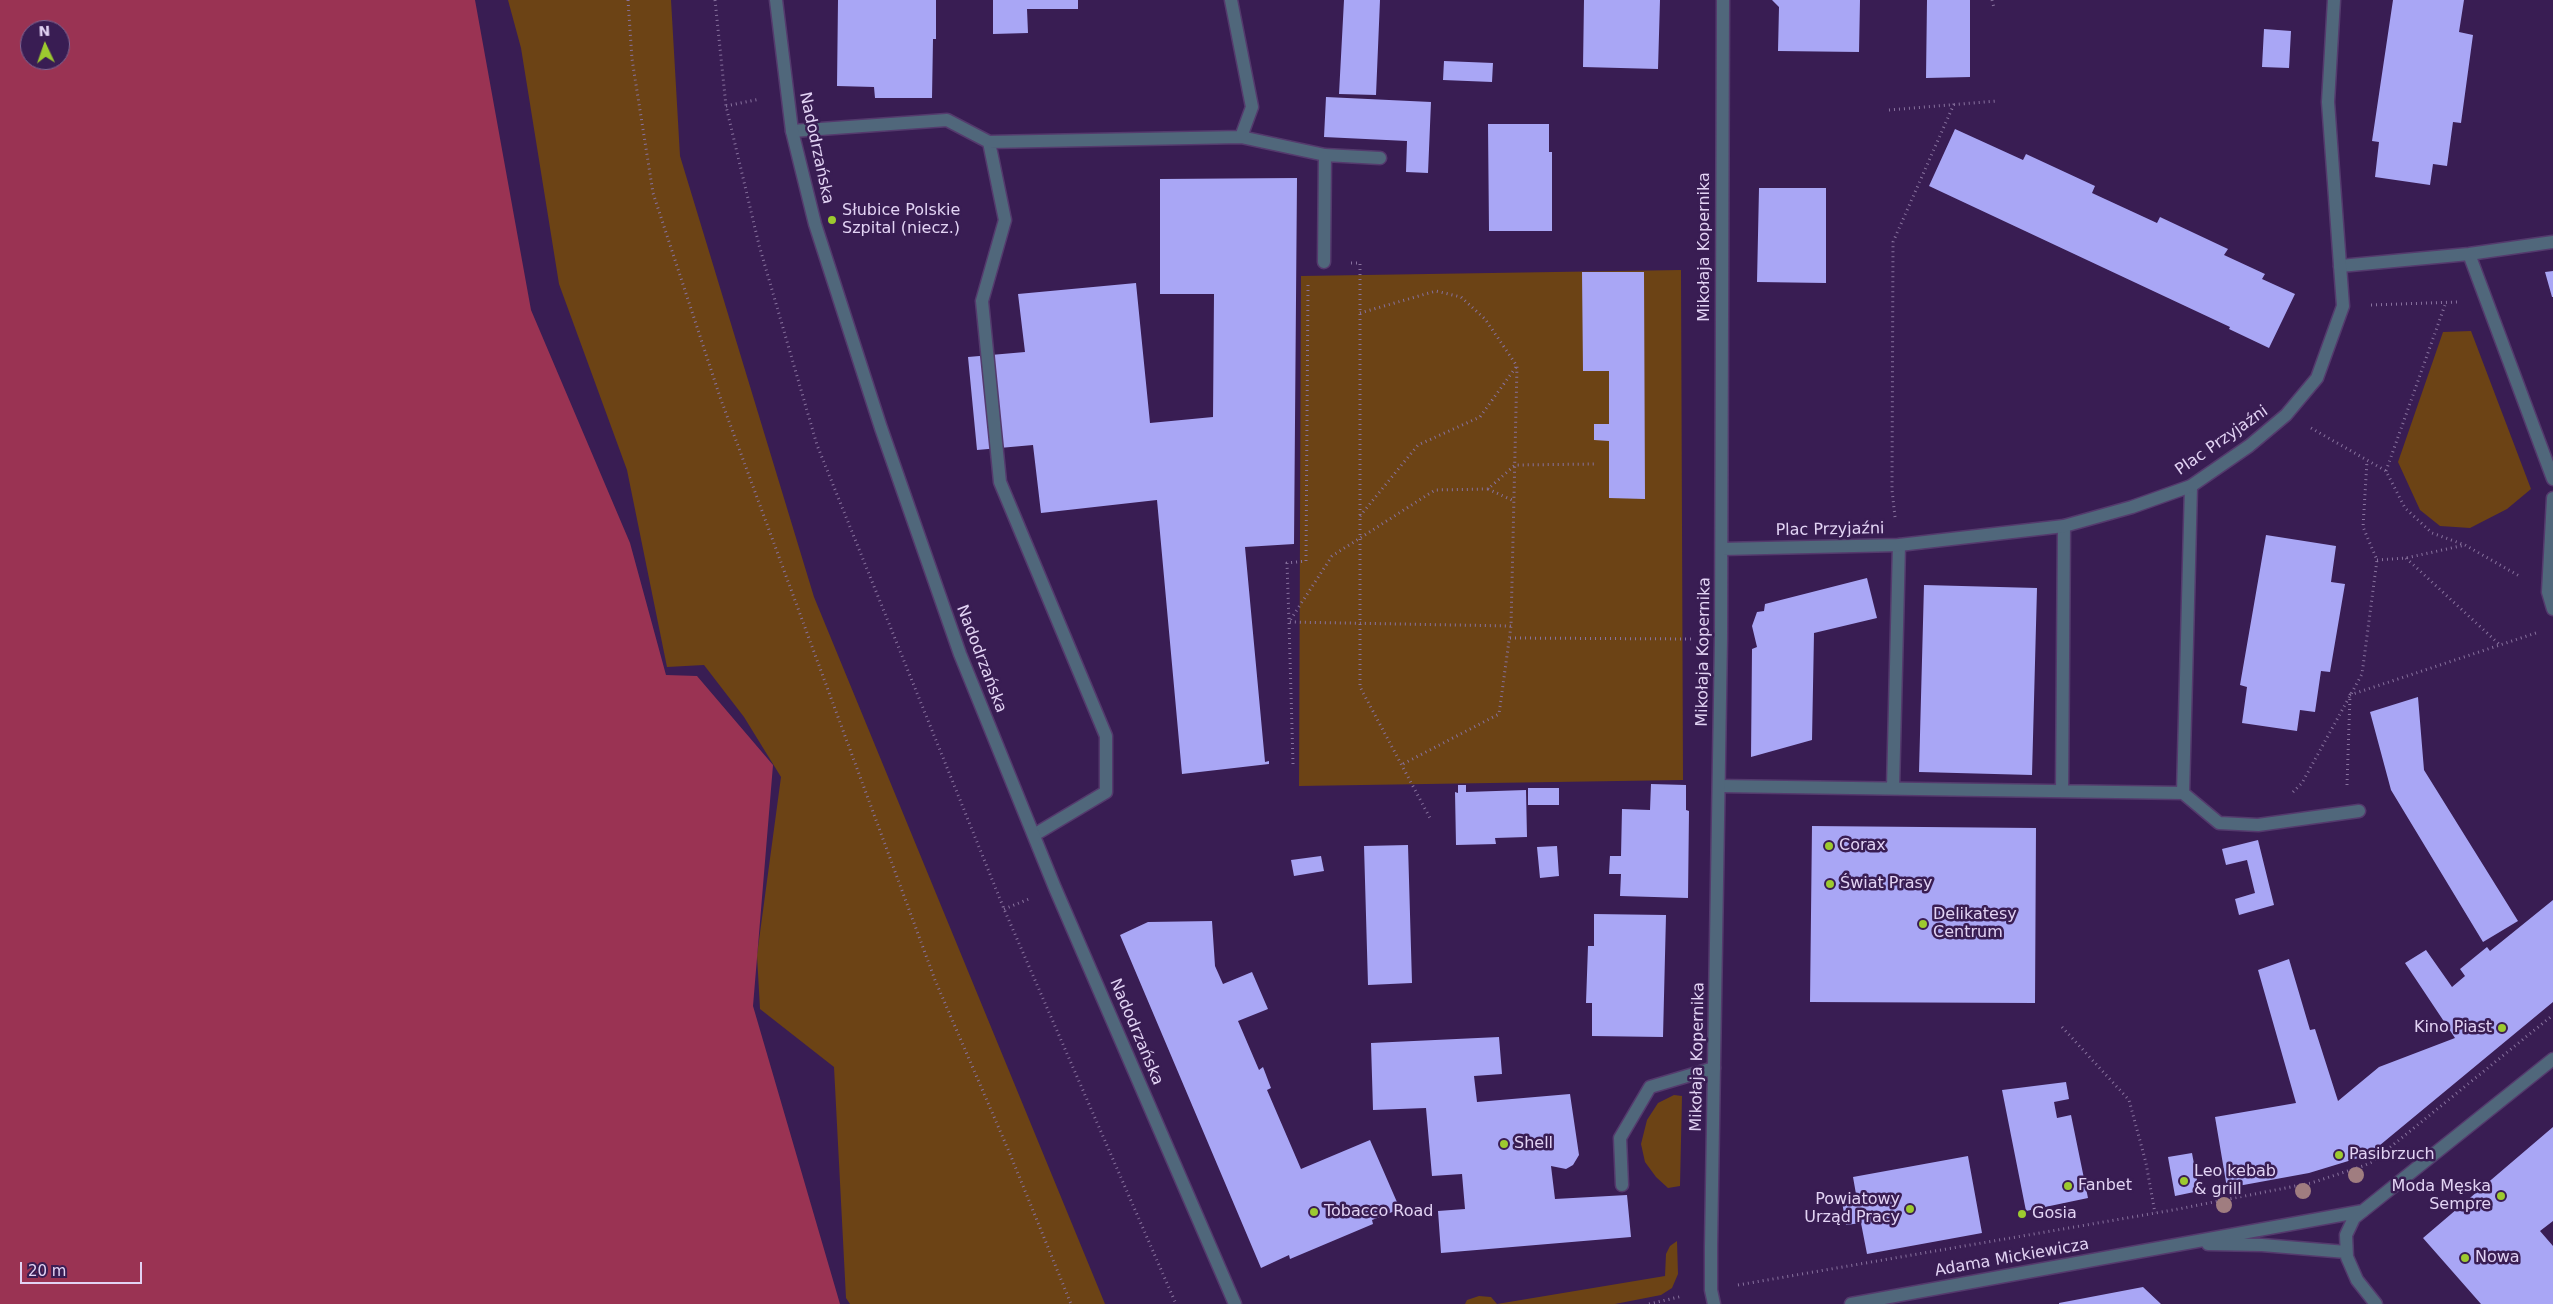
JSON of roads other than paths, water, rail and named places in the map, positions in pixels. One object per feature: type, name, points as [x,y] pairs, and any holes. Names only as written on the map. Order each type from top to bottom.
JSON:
[{"type":"street","name":"Nadodrzańska","points":[[776,0],[792,131],[815,224],[881,428],[960,654],[1034,835],[1235,1304]]},
{"type":"street","points":[[1231,0],[1252,107],[1241,137]]},
{"type":"street","name":"Mikołaja Kopernika","points":[[1714,1304],[1711,1290],[1722,549],[1723,0]]},
{"type":"street","name":"Plac Przyjaźni","points":[[1722,549],[1899,545],[2064,526],[2132,507],[2191,486],[2248,446],[2286,415],[2317,378],[2342,306],[2328,102],[2334,0]]},
{"type":"street","points":[[792,131],[947,120],[989,142],[1241,137],[1325,155],[1380,158]]},
{"type":"street","points":[[989,142],[1005,220],[982,301],[1000,482],[1106,736],[1106,792],[1034,835]]},
{"type":"street","points":[[1324,262],[1325,155]]},
{"type":"street","points":[[2340,266],[2469,254],[2553,242]]},
{"type":"street","points":[[2469,254],[2553,479]]},
{"type":"street","points":[[2183,793],[2191,486]]},
{"type":"street","points":[[2553,498],[2548,592],[2553,609]]},
{"type":"street","points":[[2062,791],[2064,526]]},
{"type":"street","points":[[1893,788],[1899,545]]},
{"type":"street","points":[[1719,786],[2183,793],[2219,822],[2258,825],[2359,811]]},
{"type":"street","points":[[2375,1304],[2357,1280],[2346,1252],[2346,1234],[2354,1218],[2553,1058]]},
{"type":"street","points":[[1622,1185],[1620,1138],[1650,1086],[1714,1068]]},
{"type":"street","name":"Adama Mickiewicza","points":[[1851,1304],[2363,1210]]},
{"type":"street","name":"Adama Mickiewicza","points":[[2178,1244],[2262,1245],[2346,1252]]},
{"type":"place","name":"Słubice Polskie Szpital (niecz.)","points":[[832,220]]},
{"type":"place","name":"Corax","points":[[1829,846]]},
{"type":"place","name":"Świat Prasy","points":[[1830,884]]},
{"type":"place","name":"Delikatesy Centrum","points":[[1923,924]]},
{"type":"place","name":"Kino Piast","points":[[2502,1028]]},
{"type":"place","name":"Shell","points":[[1504,1144]]},
{"type":"place","name":"Pasibrzuch","points":[[2339,1155]]},
{"type":"place","name":"Leo kebab & grill","points":[[2184,1181]]},
{"type":"place","name":"Fanbet","points":[[2068,1186]]},
{"type":"place","name":"Moda Męska Sempre","points":[[2501,1196]]},
{"type":"place","name":"Powiatowy Urząd Pracy","points":[[1910,1209]]},
{"type":"place","name":"Tobacco Road","points":[[1314,1212]]},
{"type":"place","name":"Gosia","points":[[2022,1214]]},
{"type":"place","name":"Nowa","points":[[2465,1258]]}]
